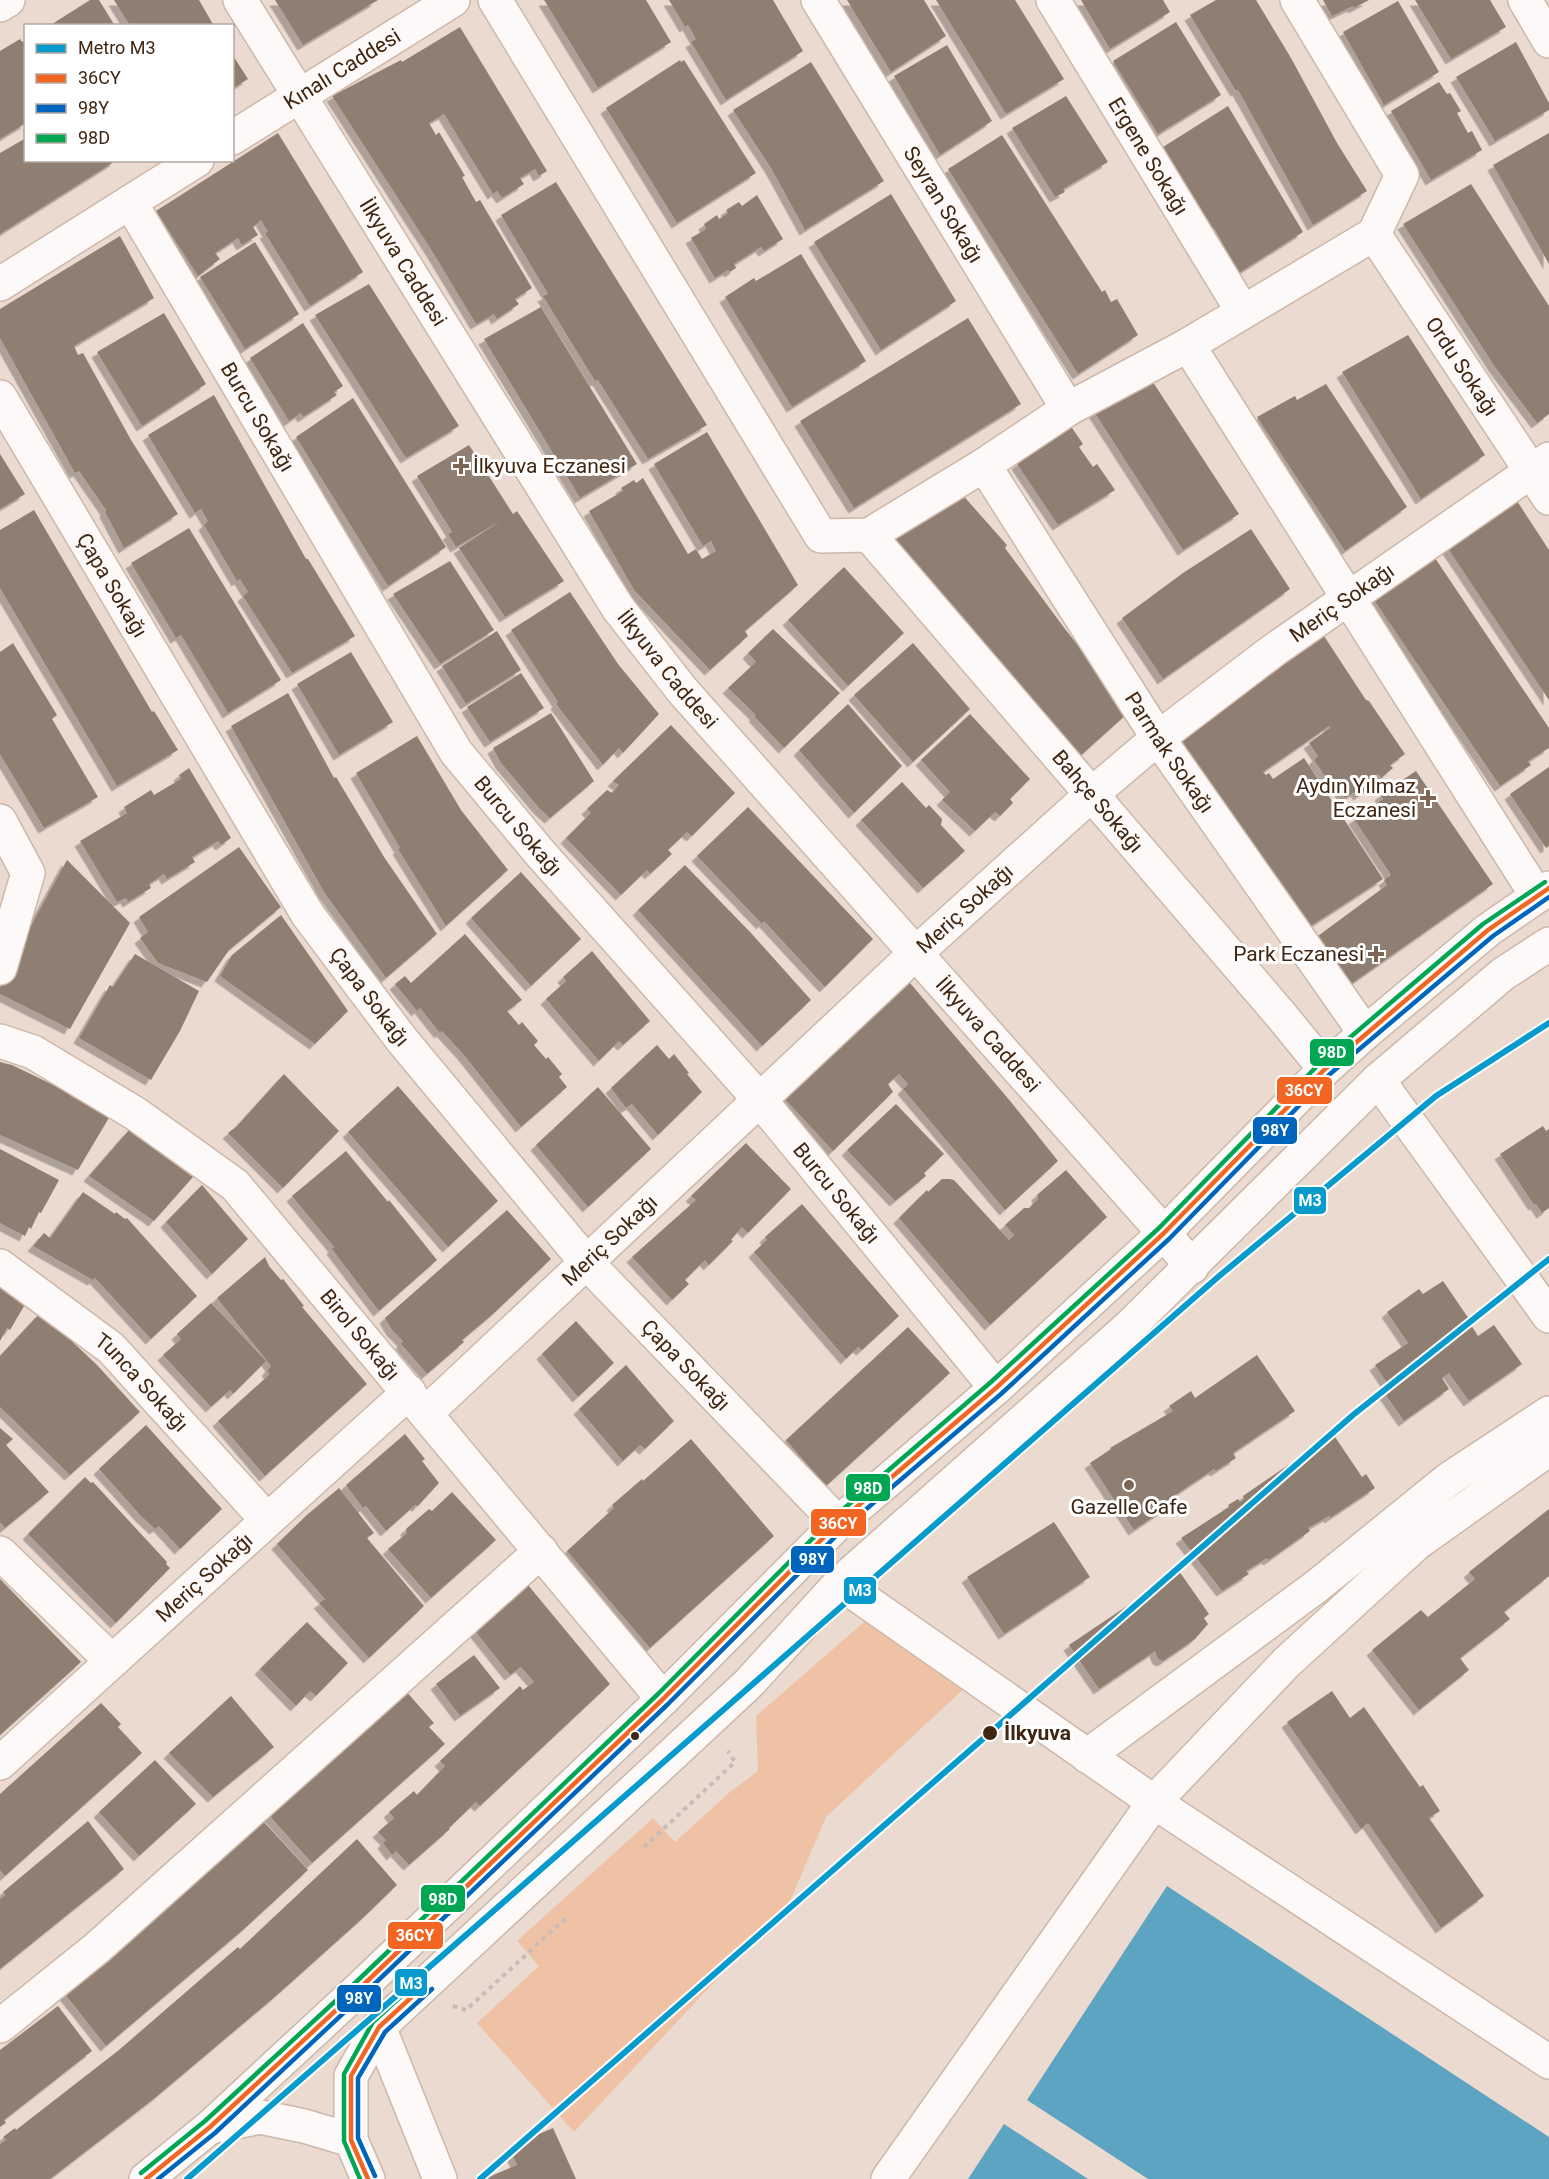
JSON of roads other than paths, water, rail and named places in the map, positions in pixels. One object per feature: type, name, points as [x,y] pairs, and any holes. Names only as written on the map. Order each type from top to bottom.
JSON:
[{"type":"street","points":[[0,5],[8,0]]},
{"type":"street","name":"İlkyuva Caddesi","points":[[240,0],[618,608],[682,690],[1192,1267]]},
{"type":"street","name":"Kınalı Caddesi","points":[[234,137],[453,0]]},
{"type":"street","points":[[495,0],[821,536],[869,535],[984,465],[1068,409],[1188,345],[1374,234],[1402,175],[1298,0]]},
{"type":"street","name":"Seyran Sokağı","points":[[818,0],[1068,409]]},
{"type":"street","name":"Ergene Sokağı","points":[[1053,0],[1243,312]]},
{"type":"street","points":[[1525,0],[1549,41]]},
{"type":"street","points":[[0,284],[194,162]]},
{"type":"street","name":"Burcu Sokağı","points":[[130,202],[456,752],[540,853],[760,1100],[996,1388]]},
{"type":"street","name":"Ordu Sokağı","points":[[1374,234],[1540,465],[1549,498]]},
{"type":"street","points":[[147,2179],[210,2127],[351,1996],[663,1699],[838,1523],[996,1388],[1164,1233],[1325,1069],[1488,930],[1543,892],[1349,599],[1188,345]]},
{"type":"street","name":"Çapa Sokağı","points":[[0,397],[308,915],[402,1041],[587,1263],[838,1523]]},
{"type":"street","name":"Parmak Sokağı","points":[[984,465],[1158,738],[1365,1033]]},
{"type":"street","name":"Meriç Sokağı","points":[[0,1763],[267,1520],[417,1402],[587,1263],[916,953],[1092,794],[1158,738],[1275,650],[1540,465]]},
{"type":"street","name":"Bahçe Sokağı","points":[[869,535],[1325,1069]]},
{"type":"street","points":[[0,821],[14,867],[0,968]]},
{"type":"street","points":[[368,2179],[351,2140],[351,2076],[380,2026],[748,1684],[840,1583],[1130,1326],[1378,1080],[1503,974],[1549,944]]},
{"type":"street","name":"Birol Sokağı","points":[[0,1041],[33,1052],[136,1114],[235,1185],[663,1699]]},
{"type":"street","points":[[1378,1080],[1549,1316]]},
{"type":"street","name":"Tunca Sokağı","points":[[0,1266],[111,1348],[267,1520]]},
{"type":"street","points":[[1087,1756],[1317,1586],[1449,1479],[1549,1413]]},
{"type":"street","points":[[888,2179],[1154,1802],[1287,1662],[1417,1543],[1549,1449]]},
{"type":"street","points":[[0,2026],[97,1948],[541,1551]]},
{"type":"street","points":[[0,1553],[112,1661]]},
{"type":"street","points":[[840,1583],[1154,1802],[1549,2062]]},
{"type":"street","points":[[380,2026],[440,2179]]},
{"type":"street","points":[[210,2127],[260,2117],[304,2126],[351,2140]]},
{"type":"water","points":[[1167,1886],[1549,2137],[1549,2179],[1148,2179],[1027,2100]]},
{"type":"water","points":[[1004,2124],[1088,2179],[968,2179]]},
{"type":"metro line","name":"M3","points":[[187,2179],[1218,1277],[1436,1096],[1549,1023]]},
{"type":"metro line","name":"M3","points":[[480,2179],[1353,1415],[1549,1259]]},
{"type":"place","name":"İlkyuva Eczanesi","points":[[461,466]]},
{"type":"place","name":"Aydın Yılmaz Eczanesi","points":[[1428,798]]},
{"type":"place","name":"Park Eczanesi","points":[[1376,954]]},
{"type":"place","name":"Gazelle Cafe","points":[[1129,1485]]},
{"type":"place","name":"İlkyuva","points":[[990,1733]]}]
